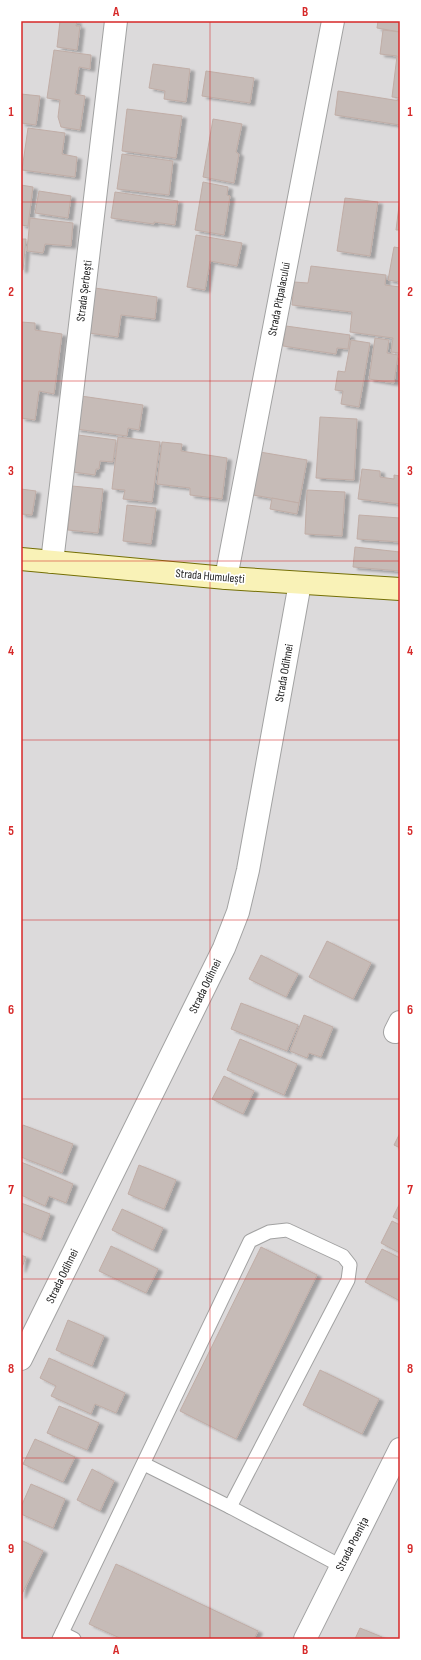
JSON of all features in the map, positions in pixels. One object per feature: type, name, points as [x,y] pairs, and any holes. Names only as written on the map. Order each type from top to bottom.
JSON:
[{"type":"street","name":"Strada Șerbești","points":[[52,562],[116,21]]},
{"type":"street","name":"Strada Pitpalacului","points":[[226,578],[333,21]]},
{"type":"street","name":"Strada Humulești","points":[[21,559],[226,578],[400,589]]},
{"type":"street","name":"Strada Odihnei","points":[[21,1358],[224,948],[238,912],[250,863],[300,583]]},
{"type":"street","name":"Strada Poenița","points":[[305,1639],[400,1449]]},
{"type":"lane","points":[[74,1639],[61,1636],[250,1241],[268,1232],[287,1230],[343,1256],[350,1265],[348,1280],[230,1507]]},
{"type":"lane","points":[[144,1464],[230,1507],[341,1566]]},
{"type":"shaded area","points":[[21,21],[400,21],[400,1639],[21,1639]]},
{"type":"building","points":[[60,21],[77,21],[76,26],[80,26],[77,50],[57,47]]},
{"type":"building","points":[[378,21],[400,21],[400,32],[377,28]]},
{"type":"building","points":[[383,30],[400,32],[400,98],[392,97],[397,56],[380,54]]},
{"type":"building","points":[[54,50],[91,55],[90,69],[79,67],[75,94],[85,96],[80,130],[61,127],[58,117],[60,100],[47,98]]},
{"type":"building","points":[[153,64],[190,69],[186,102],[164,99],[165,91],[149,88]]},
{"type":"building","points":[[206,71],[254,78],[250,103],[202,96]]},
{"type":"building","points":[[338,91],[400,101],[400,125],[335,115]]},
{"type":"building","points":[[21,94],[40,96],[36,125],[21,123]]},
{"type":"building","points":[[127,109],[182,116],[176,158],[122,151]]},
{"type":"building","points":[[213,119],[242,124],[236,152],[239,154],[234,183],[203,177]]},
{"type":"building","points":[[28,128],[65,133],[62,154],[77,157],[75,177],[22,170]]},
{"type":"building","points":[[122,154],[173,161],[169,195],[117,189]]},
{"type":"building","points":[[203,182],[228,187],[227,195],[230,196],[224,235],[195,230]]},
{"type":"building","points":[[21,185],[33,187],[28,226],[21,225]]},
{"type":"building","points":[[39,191],[71,196],[68,218],[35,213]]},
{"type":"building","points":[[115,192],[178,201],[175,225],[154,222],[154,224],[111,218]]},
{"type":"building","points":[[345,198],[378,202],[370,256],[337,251]]},
{"type":"building","points":[[400,198],[400,230],[396,230]]},
{"type":"building","points":[[30,218],[73,223],[71,246],[45,244],[43,253],[27,251]]},
{"type":"building","points":[[196,235],[242,243],[237,266],[210,261],[205,290],[187,287]]},
{"type":"building","points":[[21,239],[26,239],[23,270],[21,270]]},
{"type":"building","points":[[394,247],[400,248],[400,282],[388,280]]},
{"type":"building","points":[[311,266],[386,275],[385,285],[400,287],[400,353],[391,352],[393,338],[350,332],[352,312],[292,305],[294,282],[308,283]]},
{"type":"building","points":[[95,288],[157,297],[155,319],[121,315],[118,337],[89,333]]},
{"type":"building","points":[[21,322],[35,323],[35,330],[62,334],[54,394],[39,391],[35,420],[21,418]]},
{"type":"building","points":[[286,326],[350,335],[348,349],[337,348],[336,354],[283,346]]},
{"type":"building","points":[[375,338],[389,340],[387,353],[398,355],[394,383],[369,379]]},
{"type":"building","points":[[351,340],[370,343],[359,407],[341,404],[343,391],[335,390],[338,371],[345,372]]},
{"type":"building","points":[[81,396],[143,405],[139,430],[128,428],[127,436],[76,429]]},
{"type":"building","points":[[320,417],[357,419],[354,480],[316,478]]},
{"type":"building","points":[[78,435],[116,440],[113,462],[100,461],[99,469],[96,469],[95,475],[73,472]]},
{"type":"building","points":[[118,437],[160,442],[152,502],[123,499],[125,490],[112,489]]},
{"type":"building","points":[[162,442],[182,444],[181,451],[227,458],[222,499],[190,495],[190,488],[157,484]]},
{"type":"building","points":[[260,452],[307,460],[299,503],[253,495]]},
{"type":"building","points":[[362,469],[380,471],[380,477],[394,479],[394,475],[400,476],[400,504],[358,499]]},
{"type":"building","points":[[72,486],[103,489],[98,533],[68,530]]},
{"type":"building","points":[[21,489],[36,491],[32,515],[21,514]]},
{"type":"building","points":[[307,490],[345,492],[342,536],[305,534]]},
{"type":"building","points":[[272,498],[299,503],[297,514],[270,509]]},
{"type":"building","points":[[127,505],[156,508],[151,544],[123,541]]},
{"type":"building","points":[[359,515],[400,518],[400,542],[357,539]]},
{"type":"building","points":[[355,547],[400,552],[400,571],[353,567]]},
{"type":"building","points":[[327,941],[371,963],[353,999],[309,977]]},
{"type":"building","points":[[261,955],[298,974],[286,997],[249,979]]},
{"type":"building","points":[[241,1003],[298,1025],[287,1051],[231,1029]]},
{"type":"building","points":[[304,1015],[333,1027],[321,1057],[309,1053],[307,1058],[290,1051]]},
{"type":"building","points":[[240,1039],[297,1064],[284,1095],[227,1070]]},
{"type":"building","points":[[224,1076],[254,1091],[243,1114],[212,1099]]},
{"type":"building","points":[[23,1125],[73,1144],[62,1173],[21,1157],[21,1130]]},
{"type":"building","points":[[400,1133],[400,1148],[394,1145]]},
{"type":"building","points":[[21,1162],[73,1184],[66,1203],[49,1196],[45,1206],[21,1195]]},
{"type":"building","points":[[139,1165],[176,1180],[164,1209],[128,1194]]},
{"type":"building","points":[[21,1203],[50,1214],[41,1239],[21,1231]]},
{"type":"building","points":[[400,1203],[400,1220],[393,1217]]},
{"type":"building","points":[[122,1209],[163,1228],[153,1250],[112,1230]]},
{"type":"building","points":[[392,1221],[400,1225],[400,1253],[381,1243]]},
{"type":"building","points":[[111,1246],[158,1269],[146,1293],[99,1271]]},
{"type":"building","points":[[261,1247],[317,1275],[236,1439],[180,1411]]},
{"type":"building","points":[[382,1249],[400,1258],[400,1301],[365,1282]]},
{"type":"building","points":[[21,1255],[26,1257],[21,1270]]},
{"type":"building","points":[[68,1320],[104,1336],[92,1366],[56,1350]]},
{"type":"building","points":[[49,1358],[125,1393],[116,1413],[95,1404],[91,1414],[51,1396],[56,1386],[40,1378]]},
{"type":"building","points":[[320,1370],[379,1399],[362,1434],[303,1405]]},
{"type":"building","points":[[59,1406],[99,1423],[87,1450],[47,1433]]},
{"type":"building","points":[[35,1439],[75,1457],[63,1482],[23,1464]]},
{"type":"building","points":[[92,1469],[114,1481],[100,1511],[77,1500]]},
{"type":"building","points":[[31,1484],[65,1499],[53,1528],[21,1514],[21,1507]]},
{"type":"building","points":[[21,1540],[43,1551],[21,1596]]},
{"type":"building","points":[[116,1564],[258,1631],[254,1639],[122,1639],[89,1624]]},
{"type":"building","points":[[360,1628],[382,1637],[381,1639],[355,1639]]}]
